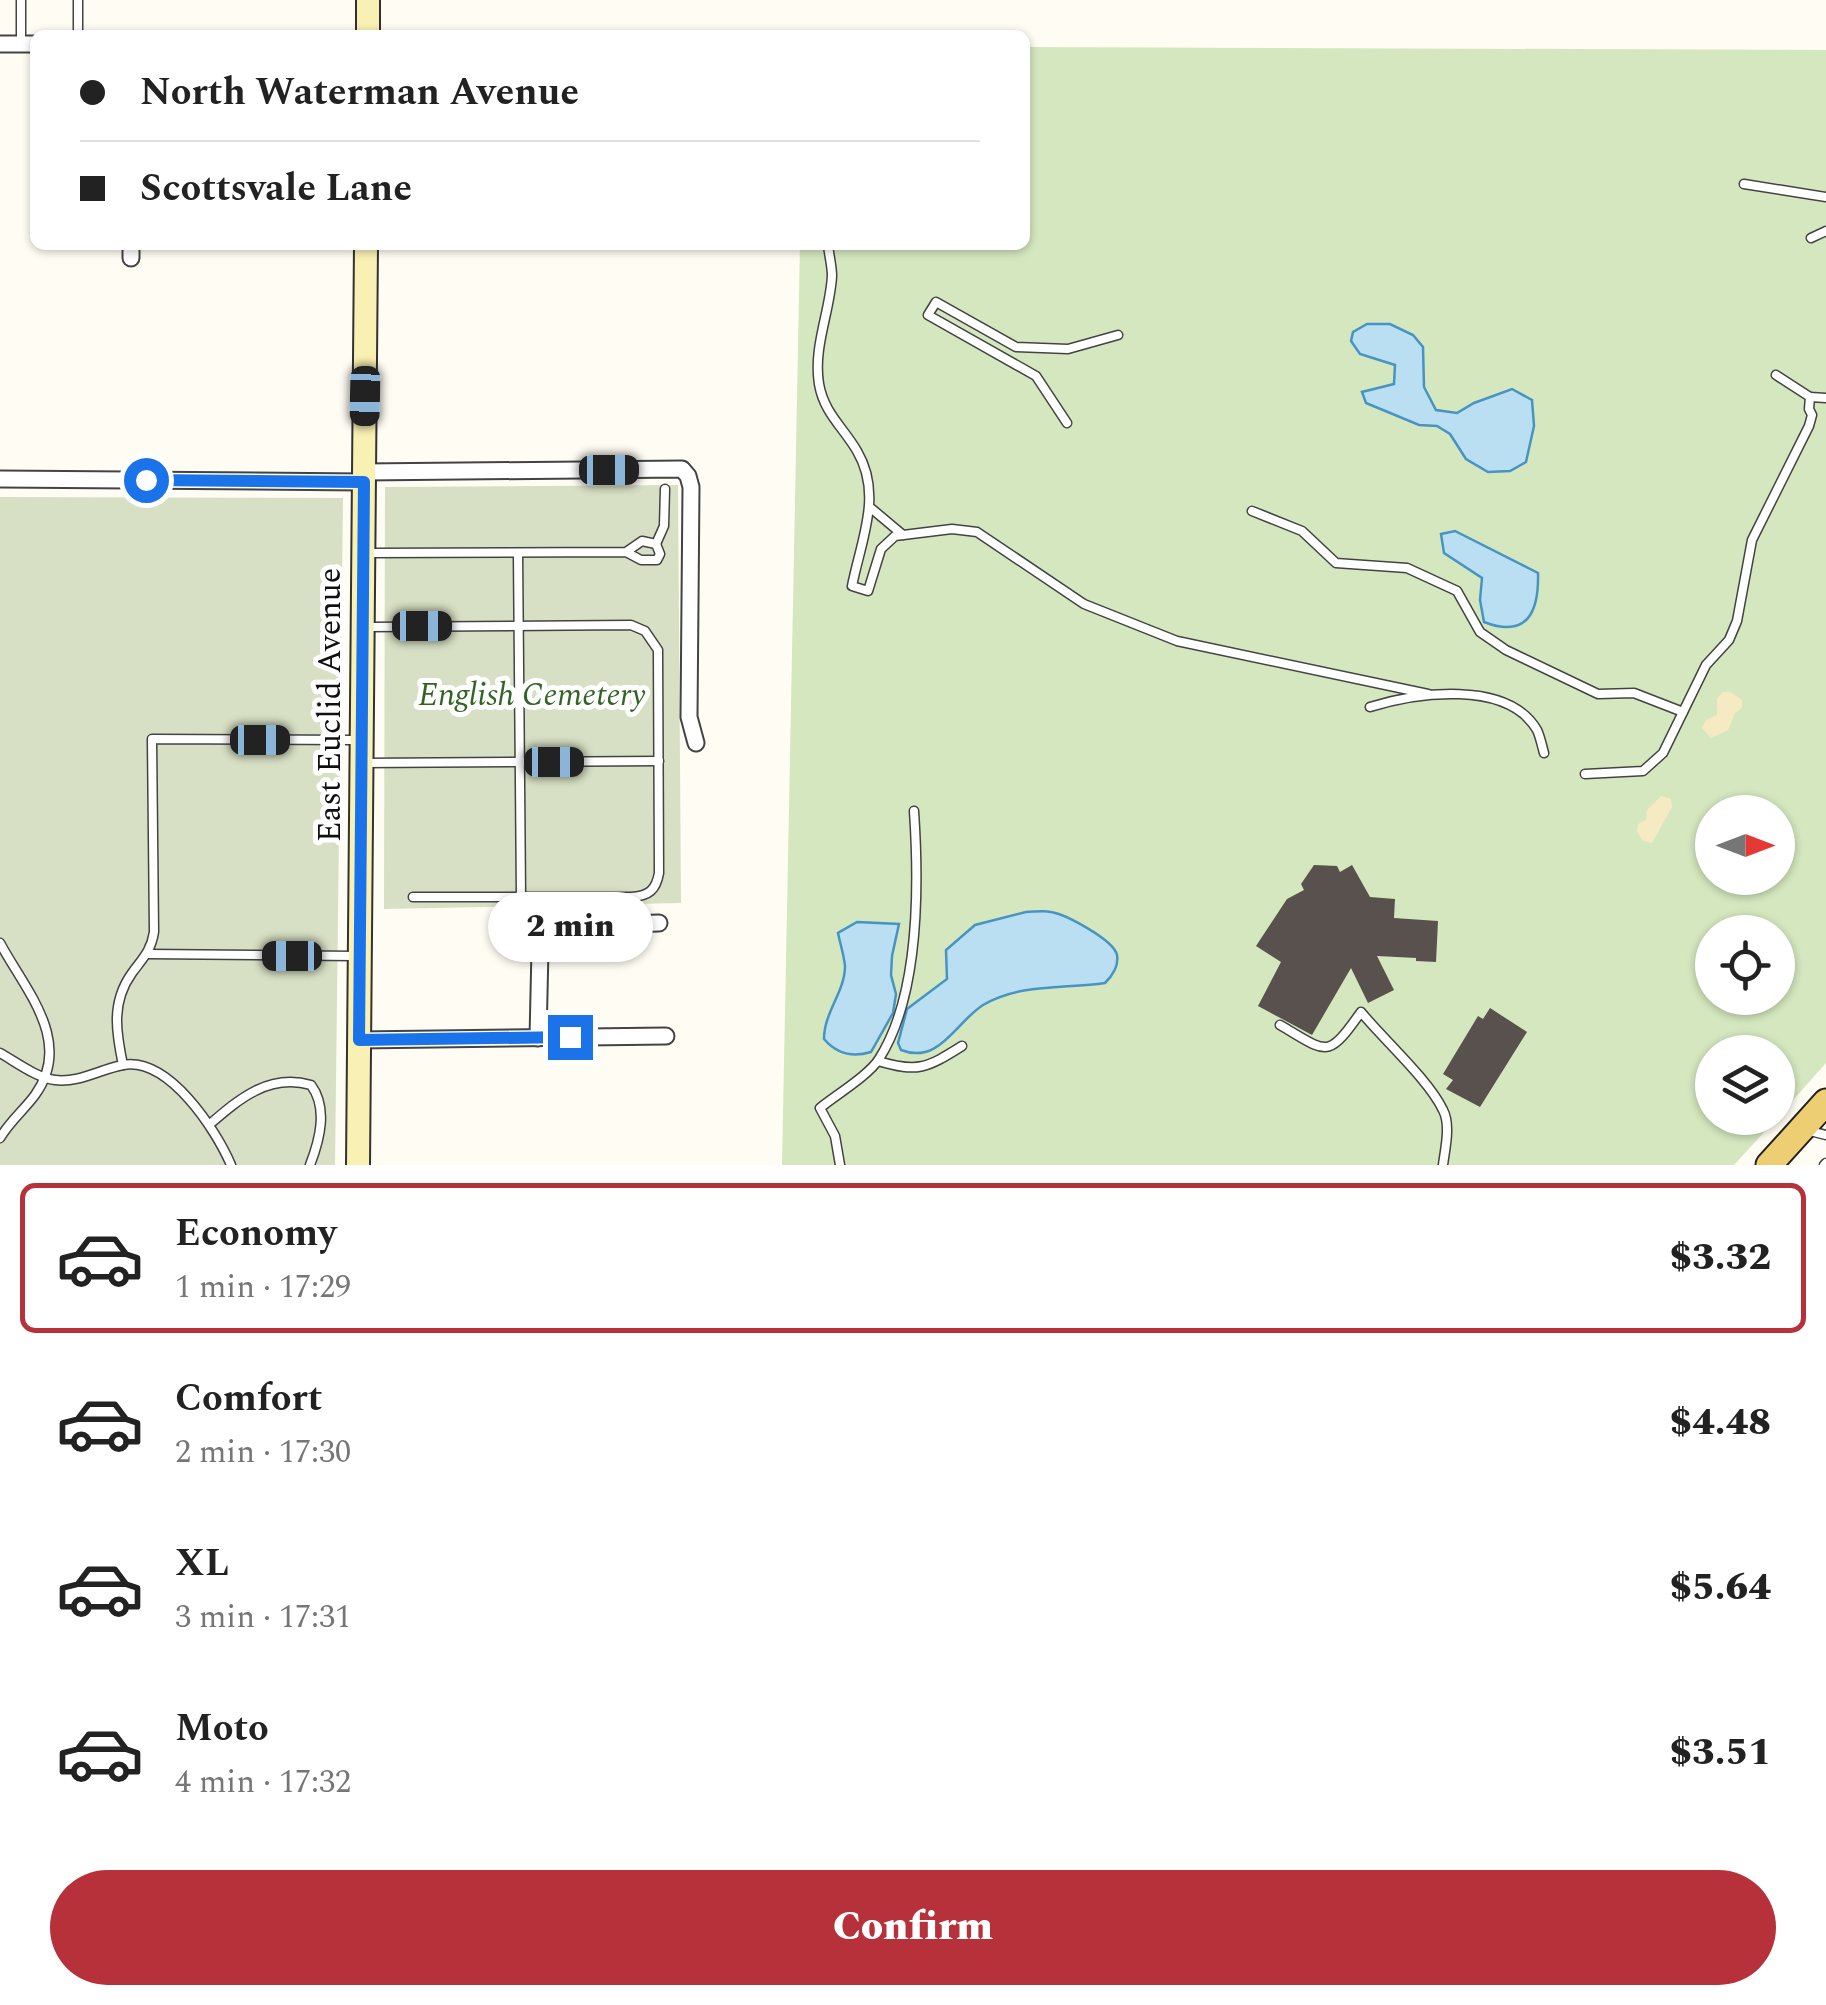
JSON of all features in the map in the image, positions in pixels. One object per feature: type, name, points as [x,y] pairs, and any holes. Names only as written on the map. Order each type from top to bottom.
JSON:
[{"type":"main road","points":[[368,0],[368,30]]},
{"type":"main road","name":"East Euclid Avenue","points":[[358,1165],[366,250]]},
{"type":"main road","points":[[1769,1165],[1814,1132],[1826,1102]]},
{"type":"street","points":[[0,44],[28,44]]},
{"type":"street","points":[[0,479],[364,477],[682,469],[691,487],[688,717],[696,743]]},
{"type":"street","points":[[538,1038],[540,950],[551,930],[659,922]]},
{"type":"street","points":[[359,1040],[666,1036]]},
{"type":"lane","points":[[21,0],[28,44]]},
{"type":"lane","points":[[78,0],[78,30]]},
{"type":"lane","points":[[1744,184],[1826,198]]},
{"type":"lane","points":[[1811,238],[1826,231]]},
{"type":"lane","points":[[829,250],[832,273],[818,356],[819,382],[824,406],[857,450],[866,472],[872,509],[852,586],[868,591],[880,549],[895,536],[952,529],[977,532],[1084,604],[1177,642],[1428,694],[1484,697],[1518,710],[1536,729],[1544,752]]},
{"type":"lane","points":[[1067,422],[1036,376],[928,314],[936,302],[1016,347],[1068,349],[1118,335]]},
{"type":"lane","points":[[1776,375],[1810,397],[1826,398]]},
{"type":"lane","points":[[1585,774],[1643,771],[1663,754],[1706,665],[1729,640],[1737,621],[1752,540],[1808,426],[1812,415],[1808,409],[1810,397]]},
{"type":"lane","points":[[364,553],[626,552],[650,562],[660,554],[656,544],[664,526],[664,489]]},
{"type":"lane","points":[[872,509],[903,535]]},
{"type":"lane","points":[[1252,511],[1302,532],[1336,563],[1407,568],[1456,591],[1480,632],[1506,650],[1598,694],[1634,693],[1683,712]]},
{"type":"lane","points":[[626,552],[642,541],[656,544]]},
{"type":"lane","points":[[518,553],[521,897]]},
{"type":"lane","points":[[363,627],[631,625],[646,631],[658,650],[659,874],[653,890],[642,897],[414,897]]},
{"type":"lane","points":[[1370,707],[1428,694]]},
{"type":"lane","points":[[123,1065],[118,1001],[148,954],[154,913],[152,740],[520,762],[659,760]]},
{"type":"lane","points":[[840,1165],[835,1136],[820,1108],[878,1061],[904,998],[915,923],[914,811]]},
{"type":"lane","points":[[0,943],[44,1018],[50,1054],[36,1094],[0,1138]]},
{"type":"lane","points":[[148,954],[360,956]]},
{"type":"lane","points":[[1280,1025],[1318,1048],[1330,1048],[1361,1012],[1444,1111],[1447,1128],[1443,1165]]},
{"type":"lane","points":[[878,1061],[908,1070],[941,1059],[962,1046]]},
{"type":"lane","points":[[0,1052],[44,1077],[69,1080],[123,1065],[143,1066],[170,1082],[210,1124],[232,1165]]},
{"type":"lane","points":[[210,1124],[251,1091],[296,1082],[310,1085],[317,1095],[321,1115],[310,1165]]},
{"type":"green space","points":[[1030,47],[1826,50],[1826,1063],[1795,1098],[1795,1035],[1695,1035],[1695,1135],[1761,1135],[1734,1165],[782,1165],[800,250],[1030,250]]},
{"type":"green space","name":"English Cemetery","points":[[678,485],[681,903],[384,909],[385,487]]},
{"type":"green space","points":[[0,497],[343,498],[335,1165],[0,1165]]},
{"type":"sand","points":[[1723,692],[1742,700],[1742,708],[1735,713],[1728,730],[1711,738],[1702,728],[1706,720],[1717,715],[1717,698]]},
{"type":"sand","points":[[1661,796],[1671,799],[1672,807],[1652,843],[1643,841],[1637,832],[1638,824],[1646,820],[1647,810]]},
{"type":"water","points":[[1367,324],[1390,324],[1413,335],[1423,347],[1424,387],[1436,410],[1457,413],[1512,389],[1532,400],[1534,426],[1526,462],[1510,471],[1488,472],[1466,459],[1450,434],[1437,426],[1419,425],[1366,403],[1362,392],[1394,384],[1395,365],[1360,354],[1351,341],[1353,332]]},
{"type":"water","points":[[1455,531],[1538,573],[1533,610],[1521,624],[1511,627],[1484,622],[1482,578],[1444,553],[1441,534]]},
{"type":"water","points":[[1026,912],[1058,914],[1098,935],[1117,955],[1111,977],[1105,983],[1027,990],[997,998],[973,1013],[936,1047],[926,1052],[901,1050],[898,1043],[907,1009],[947,979],[946,950],[975,925]]},
{"type":"water","points":[[857,922],[899,924],[892,956],[896,994],[893,1013],[871,1052],[857,1055],[840,1051],[824,1039],[844,975],[838,933]]},
{"type":"building","points":[[1314,865],[1337,866],[1340,872],[1352,865],[1370,897],[1395,899],[1394,918],[1438,921],[1436,962],[1377,956],[1394,990],[1368,1003],[1351,968],[1312,1035],[1258,1006],[1281,962],[1256,946],[1287,899],[1304,890],[1301,884]]},
{"type":"building","points":[[1490,1008],[1527,1032],[1480,1107],[1446,1089],[1453,1080],[1443,1074],[1478,1016],[1483,1019]]},
{"type":"route","points":[[146,480],[364,482],[359,1040],[570,1037]]}]
